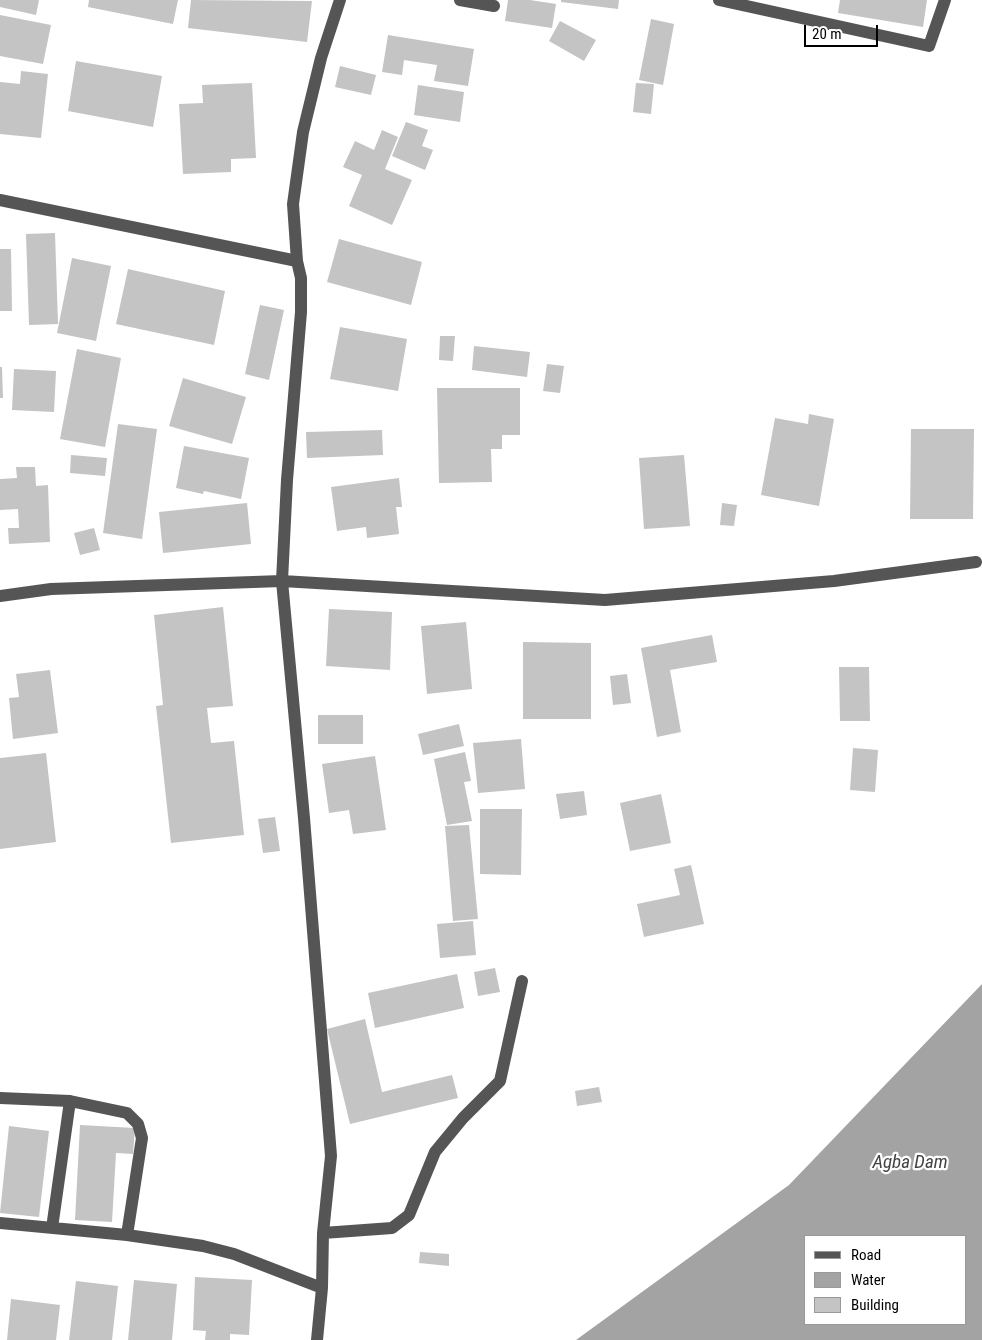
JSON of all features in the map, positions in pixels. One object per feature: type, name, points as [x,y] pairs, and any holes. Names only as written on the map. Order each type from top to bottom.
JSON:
[{"type":"street","points":[[317,1340],[322,1288],[323,1233],[331,1156],[304,818],[282,581],[287,480],[301,312],[301,278],[297,261],[293,204],[303,132],[321,58],[340,0]]},
{"type":"street","points":[[460,0],[494,6]]},
{"type":"street","points":[[719,0],[929,46],[945,0]]},
{"type":"street","points":[[0,200],[297,261]]},
{"type":"street","points":[[0,596],[51,589],[282,581],[605,600],[834,581],[976,562]]},
{"type":"street","points":[[323,1233],[392,1228],[409,1215],[435,1152],[463,1118],[500,1081],[522,981]]},
{"type":"street","points":[[0,1098],[70,1101],[126,1113],[138,1124],[142,1138],[127,1235]]},
{"type":"street","points":[[52,1228],[70,1101]]},
{"type":"street","points":[[0,1223],[127,1235],[203,1246],[234,1254],[322,1288]]},
{"type":"water","name":"Agba Dam","points":[[982,984],[982,1340],[576,1340],[789,1185]]},
{"type":"building","points":[[0,0],[39,0],[36,15],[0,7]]},
{"type":"building","points":[[89,0],[178,0],[173,24],[88,7]]},
{"type":"building","points":[[191,0],[312,1],[307,42],[188,28]]},
{"type":"building","points":[[508,0],[530,0],[556,4],[552,28],[505,21]]},
{"type":"building","points":[[561,0],[619,0],[618,9],[561,2]]},
{"type":"building","points":[[840,0],[927,0],[923,27],[838,13]]},
{"type":"building","points":[[0,15],[51,25],[43,64],[0,56]]},
{"type":"building","points":[[651,19],[674,24],[663,85],[639,80]]},
{"type":"building","points":[[560,21],[596,40],[584,61],[549,41]]},
{"type":"building","points":[[388,35],[474,49],[468,86],[434,81],[437,65],[404,60],[402,75],[382,72]]},
{"type":"building","points":[[76,61],[162,76],[153,127],[68,111]]},
{"type":"building","points":[[340,66],[376,75],[371,95],[335,87]]},
{"type":"building","points":[[21,71],[48,74],[41,138],[0,134],[0,82],[20,84]]},
{"type":"building","points":[[252,83],[256,158],[231,159],[231,172],[183,174],[179,104],[203,103],[202,85]]},
{"type":"building","points":[[636,83],[654,84],[651,114],[633,112]]},
{"type":"building","points":[[418,85],[464,92],[460,122],[414,115]]},
{"type":"building","points":[[406,122],[428,130],[422,146],[433,150],[425,170],[392,156]]},
{"type":"building","points":[[382,130],[398,137],[385,169],[412,180],[392,225],[349,206],[362,175],[343,167],[355,141],[374,150]]},
{"type":"building","points":[[55,233],[58,324],[29,325],[26,234]]},
{"type":"building","points":[[339,239],[422,262],[411,305],[327,282]]},
{"type":"building","points":[[0,249],[11,249],[12,311],[0,311]]},
{"type":"building","points":[[72,258],[111,266],[96,341],[57,333]]},
{"type":"building","points":[[128,269],[225,291],[214,345],[116,324]]},
{"type":"building","points":[[260,305],[284,310],[269,380],[245,374]]},
{"type":"building","points":[[340,327],[407,339],[398,391],[330,379]]},
{"type":"building","points":[[440,336],[455,336],[453,361],[439,360]]},
{"type":"building","points":[[474,346],[530,352],[527,377],[472,370]]},
{"type":"building","points":[[77,349],[121,358],[105,447],[60,439]]},
{"type":"building","points":[[547,364],[564,366],[560,393],[543,391]]},
{"type":"building","points":[[0,367],[2,367],[3,398],[0,398]]},
{"type":"building","points":[[14,369],[56,371],[54,412],[12,410]]},
{"type":"building","points":[[183,378],[246,397],[232,444],[169,426]]},
{"type":"building","points":[[437,388],[520,388],[520,435],[502,435],[502,449],[491,449],[492,482],[439,483]]},
{"type":"building","points":[[809,414],[834,419],[819,506],[761,495],[775,418],[808,424]]},
{"type":"building","points":[[118,424],[157,429],[142,539],[103,533]]},
{"type":"building","points":[[911,429],[974,429],[973,519],[910,519]]},
{"type":"building","points":[[382,430],[383,455],[307,458],[306,432]]},
{"type":"building","points":[[184,446],[249,458],[241,499],[204,491],[203,494],[176,488]]},
{"type":"building","points":[[71,455],[107,458],[105,476],[70,473]]},
{"type":"building","points":[[684,455],[690,526],[644,529],[639,458]]},
{"type":"building","points":[[16,467],[35,467],[36,486],[48,485],[50,542],[9,544],[8,528],[19,528],[18,509],[0,510],[0,479],[17,478]]},
{"type":"building","points":[[399,478],[402,507],[396,507],[399,534],[367,538],[366,527],[337,531],[331,487]]},
{"type":"building","points":[[247,503],[251,544],[163,553],[159,512]]},
{"type":"building","points":[[722,503],[737,505],[734,526],[720,525]]},
{"type":"building","points":[[94,528],[100,550],[80,555],[74,533]]},
{"type":"building","points":[[223,607],[233,706],[207,708],[211,743],[234,741],[244,835],[171,843],[156,706],[163,705],[154,615]]},
{"type":"building","points":[[329,609],[392,612],[390,670],[326,666]]},
{"type":"building","points":[[466,622],[472,689],[427,694],[421,626]]},
{"type":"building","points":[[712,635],[717,662],[670,670],[681,732],[657,737],[641,648]]},
{"type":"building","points":[[523,642],[591,643],[591,719],[523,719]]},
{"type":"building","points":[[839,667],[869,667],[870,721],[840,721]]},
{"type":"building","points":[[50,670],[58,733],[13,739],[9,698],[19,697],[16,674]]},
{"type":"building","points":[[627,674],[631,703],[613,705],[610,676]]},
{"type":"building","points":[[318,715],[363,715],[363,744],[318,744]]},
{"type":"building","points":[[459,724],[464,746],[423,755],[418,734]]},
{"type":"building","points":[[521,739],[525,789],[478,793],[473,743]]},
{"type":"building","points":[[853,748],[878,750],[875,792],[850,790]]},
{"type":"building","points":[[465,752],[471,781],[464,782],[472,821],[447,825],[434,759]]},
{"type":"building","points":[[46,753],[56,842],[0,849],[0,758]]},
{"type":"building","points":[[375,756],[386,830],[353,834],[349,810],[329,813],[322,764]]},
{"type":"building","points":[[584,791],[587,815],[560,819],[556,794]]},
{"type":"building","points":[[661,794],[671,843],[630,851],[620,803]]},
{"type":"building","points":[[480,809],[522,809],[521,875],[480,874]]},
{"type":"building","points":[[275,817],[280,851],[263,853],[258,819]]},
{"type":"building","points":[[469,825],[478,919],[453,921],[445,826]]},
{"type":"building","points":[[691,865],[704,924],[644,937],[637,904],[680,895],[674,869]]},
{"type":"building","points":[[473,921],[476,955],[440,958],[437,924]]},
{"type":"building","points":[[495,968],[500,992],[478,996],[474,972]]},
{"type":"building","points":[[457,974],[464,1008],[375,1028],[368,993]]},
{"type":"building","points":[[365,1019],[382,1092],[452,1075],[458,1098],[350,1124],[327,1029]]},
{"type":"building","points":[[599,1087],[602,1102],[577,1106],[575,1091]]},
{"type":"building","points":[[80,1125],[135,1128],[133,1154],[116,1153],[112,1222],[75,1220]]},
{"type":"building","points":[[9,1126],[49,1131],[39,1217],[0,1213]]},
{"type":"building","points":[[420,1252],[449,1254],[449,1266],[419,1263]]},
{"type":"building","points":[[195,1277],[252,1280],[249,1335],[230,1334],[230,1340],[205,1340],[206,1331],[193,1330]]},
{"type":"building","points":[[134,1280],[177,1284],[172,1340],[128,1340]]},
{"type":"building","points":[[76,1281],[118,1286],[112,1340],[69,1340]]},
{"type":"building","points":[[11,1299],[60,1305],[56,1340],[7,1340]]}]
